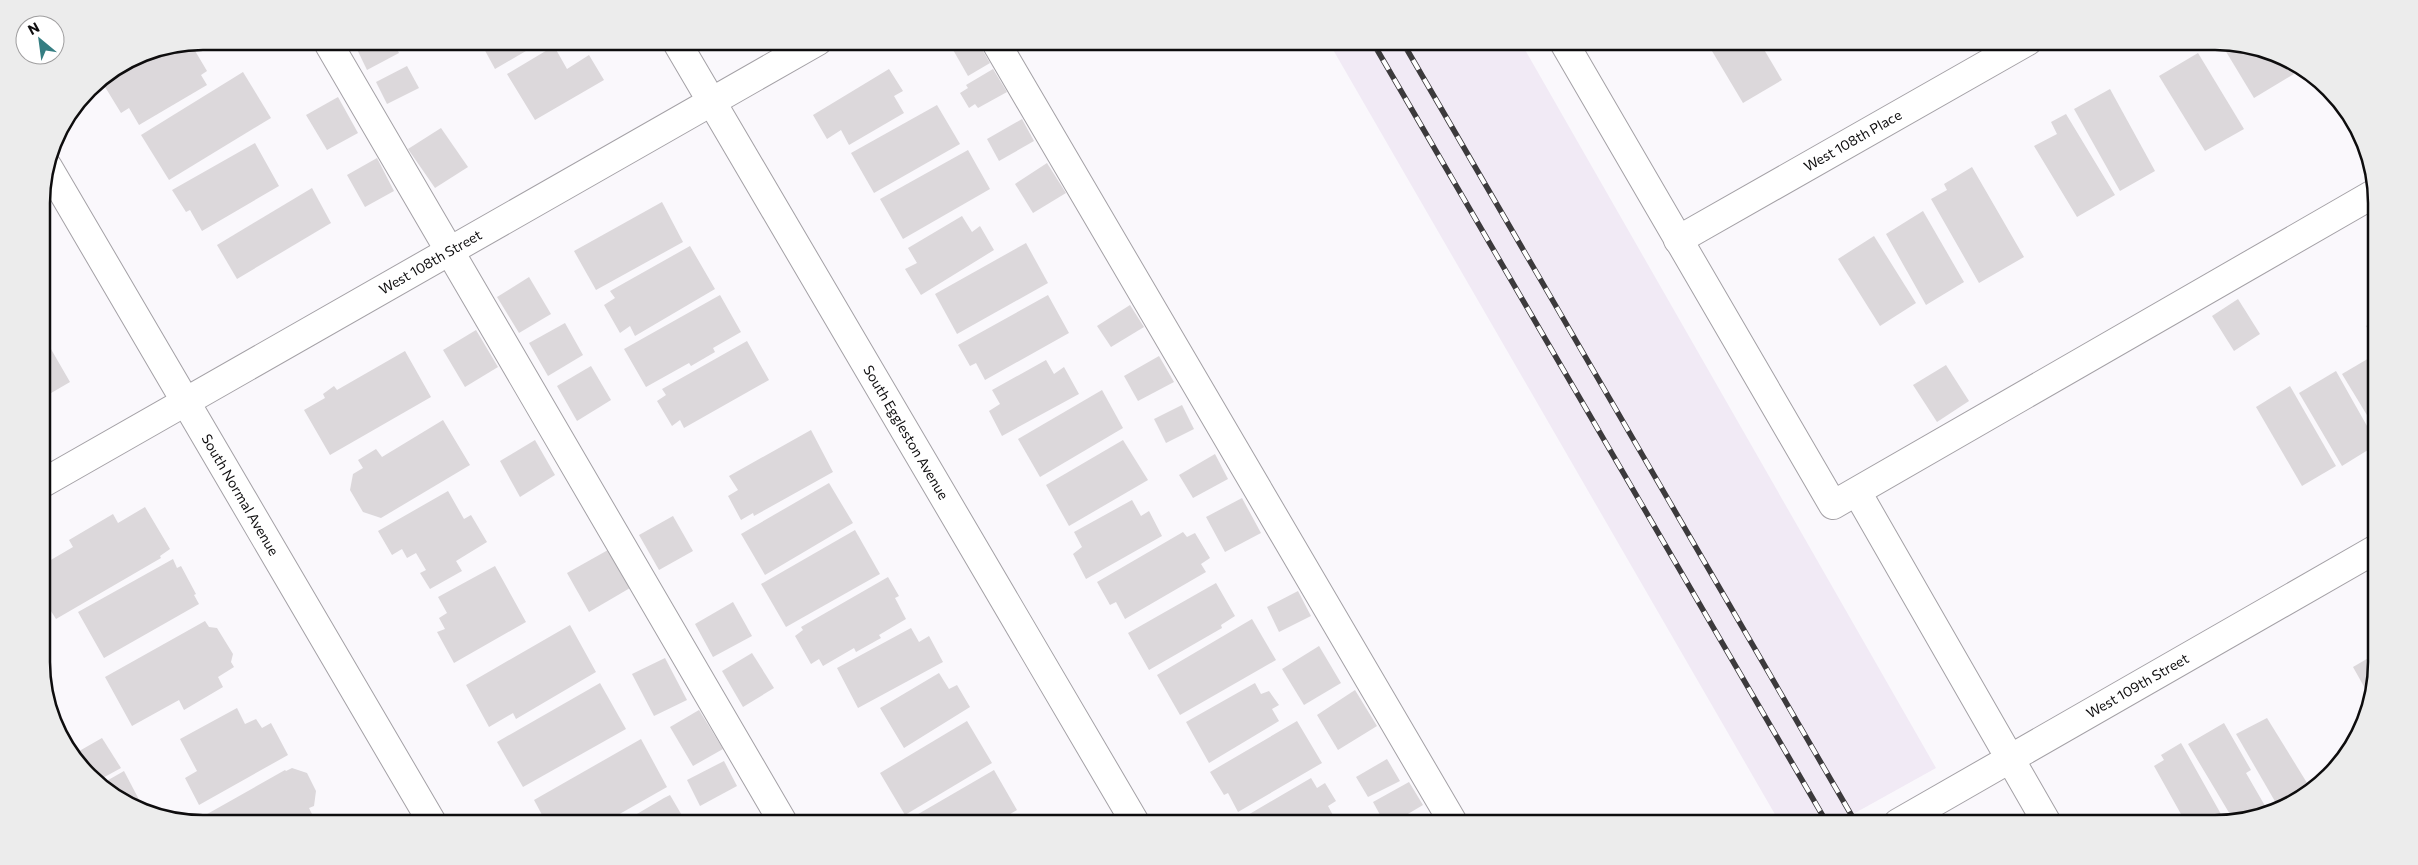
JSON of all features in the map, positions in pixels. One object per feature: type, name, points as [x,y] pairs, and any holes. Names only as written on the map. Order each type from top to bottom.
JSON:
[{"type":"street","points":[[331,50],[779,815]]},
{"type":"street","name":"South Eggleston Avenue","points":[[681,50],[1131,815]]},
{"type":"street","name":"West 108th Street","points":[[50,479],[802,50]]},
{"type":"street","points":[[1000,50],[1449,815]]},
{"type":"street","points":[[1568,50],[1833,506],[2368,197]]},
{"type":"street","name":"West 108th Place","points":[[1678,240],[2012,50]]},
{"type":"street","name":"South Normal Avenue","points":[[53,175],[428,815]]},
{"type":"street","points":[[1857,492],[2042,815]]},
{"type":"street","name":"West 109th Street","points":[[1914,815],[2368,554]]},
{"type":"shaded area","points":[[1333,50],[1525,50],[1936,768],[1851,815],[1775,815]]},
{"type":"building","points":[[195,50],[207,71],[201,75],[207,85],[139,125],[129,108],[121,113],[105,86],[126,70],[144,62],[173,53]]},
{"type":"building","points":[[357,50],[398,50],[399,53],[367,70]]},
{"type":"building","points":[[485,50],[528,50],[495,69]]},
{"type":"building","points":[[547,50],[556,50],[567,69],[589,55],[604,80],[535,120],[507,74]]},
{"type":"building","points":[[953,50],[982,50],[990,63],[968,76]]},
{"type":"building","points":[[1711,50],[1764,50],[1782,80],[1743,103]]},
{"type":"building","points":[[2225,51],[2255,55],[2293,72],[2294,74],[2254,98]]},
{"type":"building","points":[[2198,53],[2244,129],[2205,151],[2159,76]]},
{"type":"building","points":[[407,66],[419,88],[387,104],[376,82]]},
{"type":"building","points":[[889,69],[903,91],[894,96],[904,113],[849,145],[841,130],[827,139],[813,115]]},
{"type":"building","points":[[993,69],[1007,92],[978,108],[975,104],[969,108],[960,93],[968,88],[966,85]]},
{"type":"building","points":[[243,72],[271,118],[169,180],[141,135]]},
{"type":"building","points":[[2110,89],[2155,171],[2120,191],[2074,109]]},
{"type":"building","points":[[338,97],[358,133],[327,150],[306,115]]},
{"type":"building","points":[[937,105],[960,144],[874,193],[851,153]]},
{"type":"building","points":[[2066,114],[2115,195],[2077,217],[2034,146],[2057,134],[2051,122]]},
{"type":"building","points":[[1022,119],[1034,141],[999,161],[987,139]]},
{"type":"building","points":[[441,128],[468,167],[435,188],[408,149]]},
{"type":"building","points":[[255,143],[279,186],[202,231],[190,210],[186,212],[172,190]]},
{"type":"building","points":[[968,150],[990,189],[903,239],[880,199]]},
{"type":"building","points":[[377,158],[394,191],[365,207],[347,175]]},
{"type":"building","points":[[1047,163],[1066,193],[1033,213],[1015,184]]},
{"type":"building","points":[[1972,167],[2024,257],[1979,283],[1931,199],[1947,190],[1944,184]]},
{"type":"building","points":[[312,188],[331,223],[237,279],[217,245]]},
{"type":"building","points":[[662,202],[683,242],[596,290],[574,251]]},
{"type":"building","points":[[1923,211],[1964,282],[1926,305],[1886,234]]},
{"type":"building","points":[[962,216],[972,232],[980,226],[994,250],[921,295],[905,269],[917,263],[908,248]]},
{"type":"building","points":[[1874,236],[1916,303],[1880,326],[1838,259]]},
{"type":"building","points":[[1026,243],[1048,283],[957,334],[935,294]]},
{"type":"building","points":[[690,246],[715,289],[635,336],[630,326],[620,333],[604,305],[615,298],[610,291]]},
{"type":"building","points":[[529,277],[551,314],[519,333],[497,297]]},
{"type":"building","points":[[720,295],[741,332],[713,348],[715,352],[691,366],[689,363],[646,387],[624,349]]},
{"type":"building","points":[[1048,295],[1069,333],[985,380],[976,363],[970,366],[958,345]]},
{"type":"building","points":[[2238,299],[2260,334],[2234,351],[2212,316]]},
{"type":"building","points":[[1130,305],[1144,327],[1111,347],[1097,326]]},
{"type":"building","points":[[565,323],[583,355],[548,376],[529,343]]},
{"type":"building","points":[[476,330],[498,367],[465,387],[443,350]]},
{"type":"building","points":[[747,341],[769,380],[684,428],[680,420],[672,426],[657,401],[666,395],[662,389]]},
{"type":"building","points":[[50,347],[70,382],[50,394]]},
{"type":"building","points":[[405,351],[431,397],[330,455],[304,410],[325,398],[323,394],[334,386],[337,390]]},
{"type":"building","points":[[1159,356],[1174,382],[1138,401],[1124,376]]},
{"type":"building","points":[[2368,359],[2368,417],[2342,374]]},
{"type":"building","points":[[1046,360],[1054,374],[1064,367],[1079,394],[1002,436],[989,411],[1000,404],[992,390]]},
{"type":"building","points":[[1946,365],[1969,401],[1937,422],[1913,385]]},
{"type":"building","points":[[591,366],[611,400],[577,421],[557,386]]},
{"type":"building","points":[[2336,371],[2368,428],[2368,450],[2342,466],[2299,393]]},
{"type":"building","points":[[2290,386],[2336,466],[2302,486],[2256,407]]},
{"type":"building","points":[[1102,390],[1123,428],[1040,477],[1018,439]]},
{"type":"building","points":[[1182,405],[1194,429],[1166,443],[1154,419]]},
{"type":"building","points":[[443,420],[470,465],[381,518],[363,512],[350,490],[353,474],[363,468],[358,460],[376,449],[382,457]]},
{"type":"building","points":[[811,430],[833,472],[754,516],[753,513],[741,520],[728,496],[738,490],[729,476]]},
{"type":"building","points":[[535,440],[555,475],[520,497],[500,461]]},
{"type":"building","points":[[1123,440],[1148,480],[1069,526],[1046,485]]},
{"type":"building","points":[[1215,454],[1228,479],[1193,498],[1179,475]]},
{"type":"building","points":[[829,483],[853,523],[765,575],[741,534]]},
{"type":"building","points":[[448,491],[464,519],[471,515],[487,542],[456,561],[462,571],[430,589],[420,573],[426,570],[416,553],[407,558],[402,549],[392,555],[378,531]]},
{"type":"building","points":[[1242,498],[1261,533],[1225,552],[1206,517]]},
{"type":"building","points":[[1132,500],[1141,516],[1149,511],[1162,536],[1086,579],[1073,554],[1082,547],[1074,532]]},
{"type":"building","points":[[145,507],[170,549],[160,556],[161,558],[56,619],[50,610],[50,560],[73,547],[69,540],[113,514],[118,523]]},
{"type":"building","points":[[673,516],[693,551],[659,570],[639,535]]},
{"type":"building","points":[[855,530],[880,574],[786,627],[761,584]]},
{"type":"building","points":[[1183,532],[1187,537],[1195,533],[1210,558],[1201,564],[1206,572],[1125,619],[1116,602],[1110,605],[1097,582]]},
{"type":"building","points":[[608,550],[630,588],[589,612],[567,573]]},
{"type":"building","points":[[173,559],[177,568],[181,566],[196,594],[194,595],[199,604],[104,658],[78,612]]},
{"type":"building","points":[[495,566],[526,622],[454,663],[437,632],[445,629],[439,618],[447,613],[438,597]]},
{"type":"building","points":[[888,577],[899,596],[895,598],[906,619],[879,635],[881,638],[856,652],[854,648],[823,666],[819,659],[811,664],[795,636],[803,630],[801,627]]},
{"type":"building","points":[[1216,583],[1235,616],[1221,625],[1222,628],[1149,670],[1128,633]]},
{"type":"building","points":[[1298,591],[1311,616],[1279,632],[1267,607]]},
{"type":"building","points":[[733,602],[752,636],[713,657],[695,624]]},
{"type":"building","points":[[1252,619],[1276,660],[1180,715],[1157,675]]},
{"type":"building","points":[[205,621],[209,627],[217,628],[233,654],[231,662],[234,667],[218,677],[223,687],[184,710],[179,700],[132,726],[105,677]]},
{"type":"building","points":[[570,625],[596,672],[516,719],[513,713],[489,727],[466,685]]},
{"type":"building","points":[[911,628],[919,642],[929,636],[943,662],[858,708],[837,668]]},
{"type":"building","points":[[1319,646],[1341,683],[1304,705],[1282,669]]},
{"type":"building","points":[[752,653],[774,688],[743,707],[722,671]]},
{"type":"building","points":[[665,658],[687,700],[654,716],[632,674]]},
{"type":"building","points":[[2368,658],[2366,689],[2353,667]]},
{"type":"building","points":[[939,673],[949,689],[957,685],[970,707],[904,748],[880,708]]},
{"type":"building","points":[[600,683],[626,729],[523,787],[497,742]]},
{"type":"building","points":[[1255,683],[1261,694],[1269,691],[1279,705],[1272,709],[1279,721],[1209,763],[1186,722]]},
{"type":"building","points":[[1355,690],[1377,726],[1338,750],[1317,715]]},
{"type":"building","points":[[237,708],[245,724],[256,719],[262,728],[271,723],[288,755],[199,805],[185,778],[197,771],[180,739]]},
{"type":"building","points":[[699,710],[723,749],[693,766],[670,727]]},
{"type":"building","points":[[2267,718],[2307,783],[2292,795],[2276,802],[2236,734]]},
{"type":"building","points":[[967,721],[992,763],[905,815],[880,773]]},
{"type":"building","points":[[1297,721],[1322,763],[1238,812],[1228,793],[1224,795],[1210,772]]},
{"type":"building","points":[[2224,723],[2251,770],[2246,773],[2265,806],[2230,814],[2188,744]]},
{"type":"building","points":[[102,738],[121,768],[103,778],[79,751]]},
{"type":"building","points":[[641,739],[667,787],[618,815],[542,815],[534,800]]},
{"type":"building","points":[[2181,743],[2222,815],[2182,815],[2154,766],[2164,760],[2161,755]]},
{"type":"building","points":[[1387,759],[1400,781],[1368,797],[1356,777]]},
{"type":"building","points":[[724,761],[737,786],[700,806],[687,780]]},
{"type":"building","points":[[292,768],[307,773],[316,791],[314,806],[309,808],[312,815],[205,815],[285,770]]},
{"type":"building","points":[[994,770],[1017,810],[1008,815],[916,815]]},
{"type":"building","points":[[124,771],[140,801],[118,789],[107,781]]},
{"type":"building","points":[[1311,778],[1317,788],[1325,783],[1336,801],[1328,806],[1333,815],[1248,815]]},
{"type":"building","points":[[1409,782],[1423,805],[1406,815],[1380,815],[1373,802]]},
{"type":"building","points":[[670,795],[682,815],[635,815]]},
{"type":"railway","points":[[1377,50],[1822,815]]},
{"type":"railway","points":[[1407,50],[1851,815]]}]
